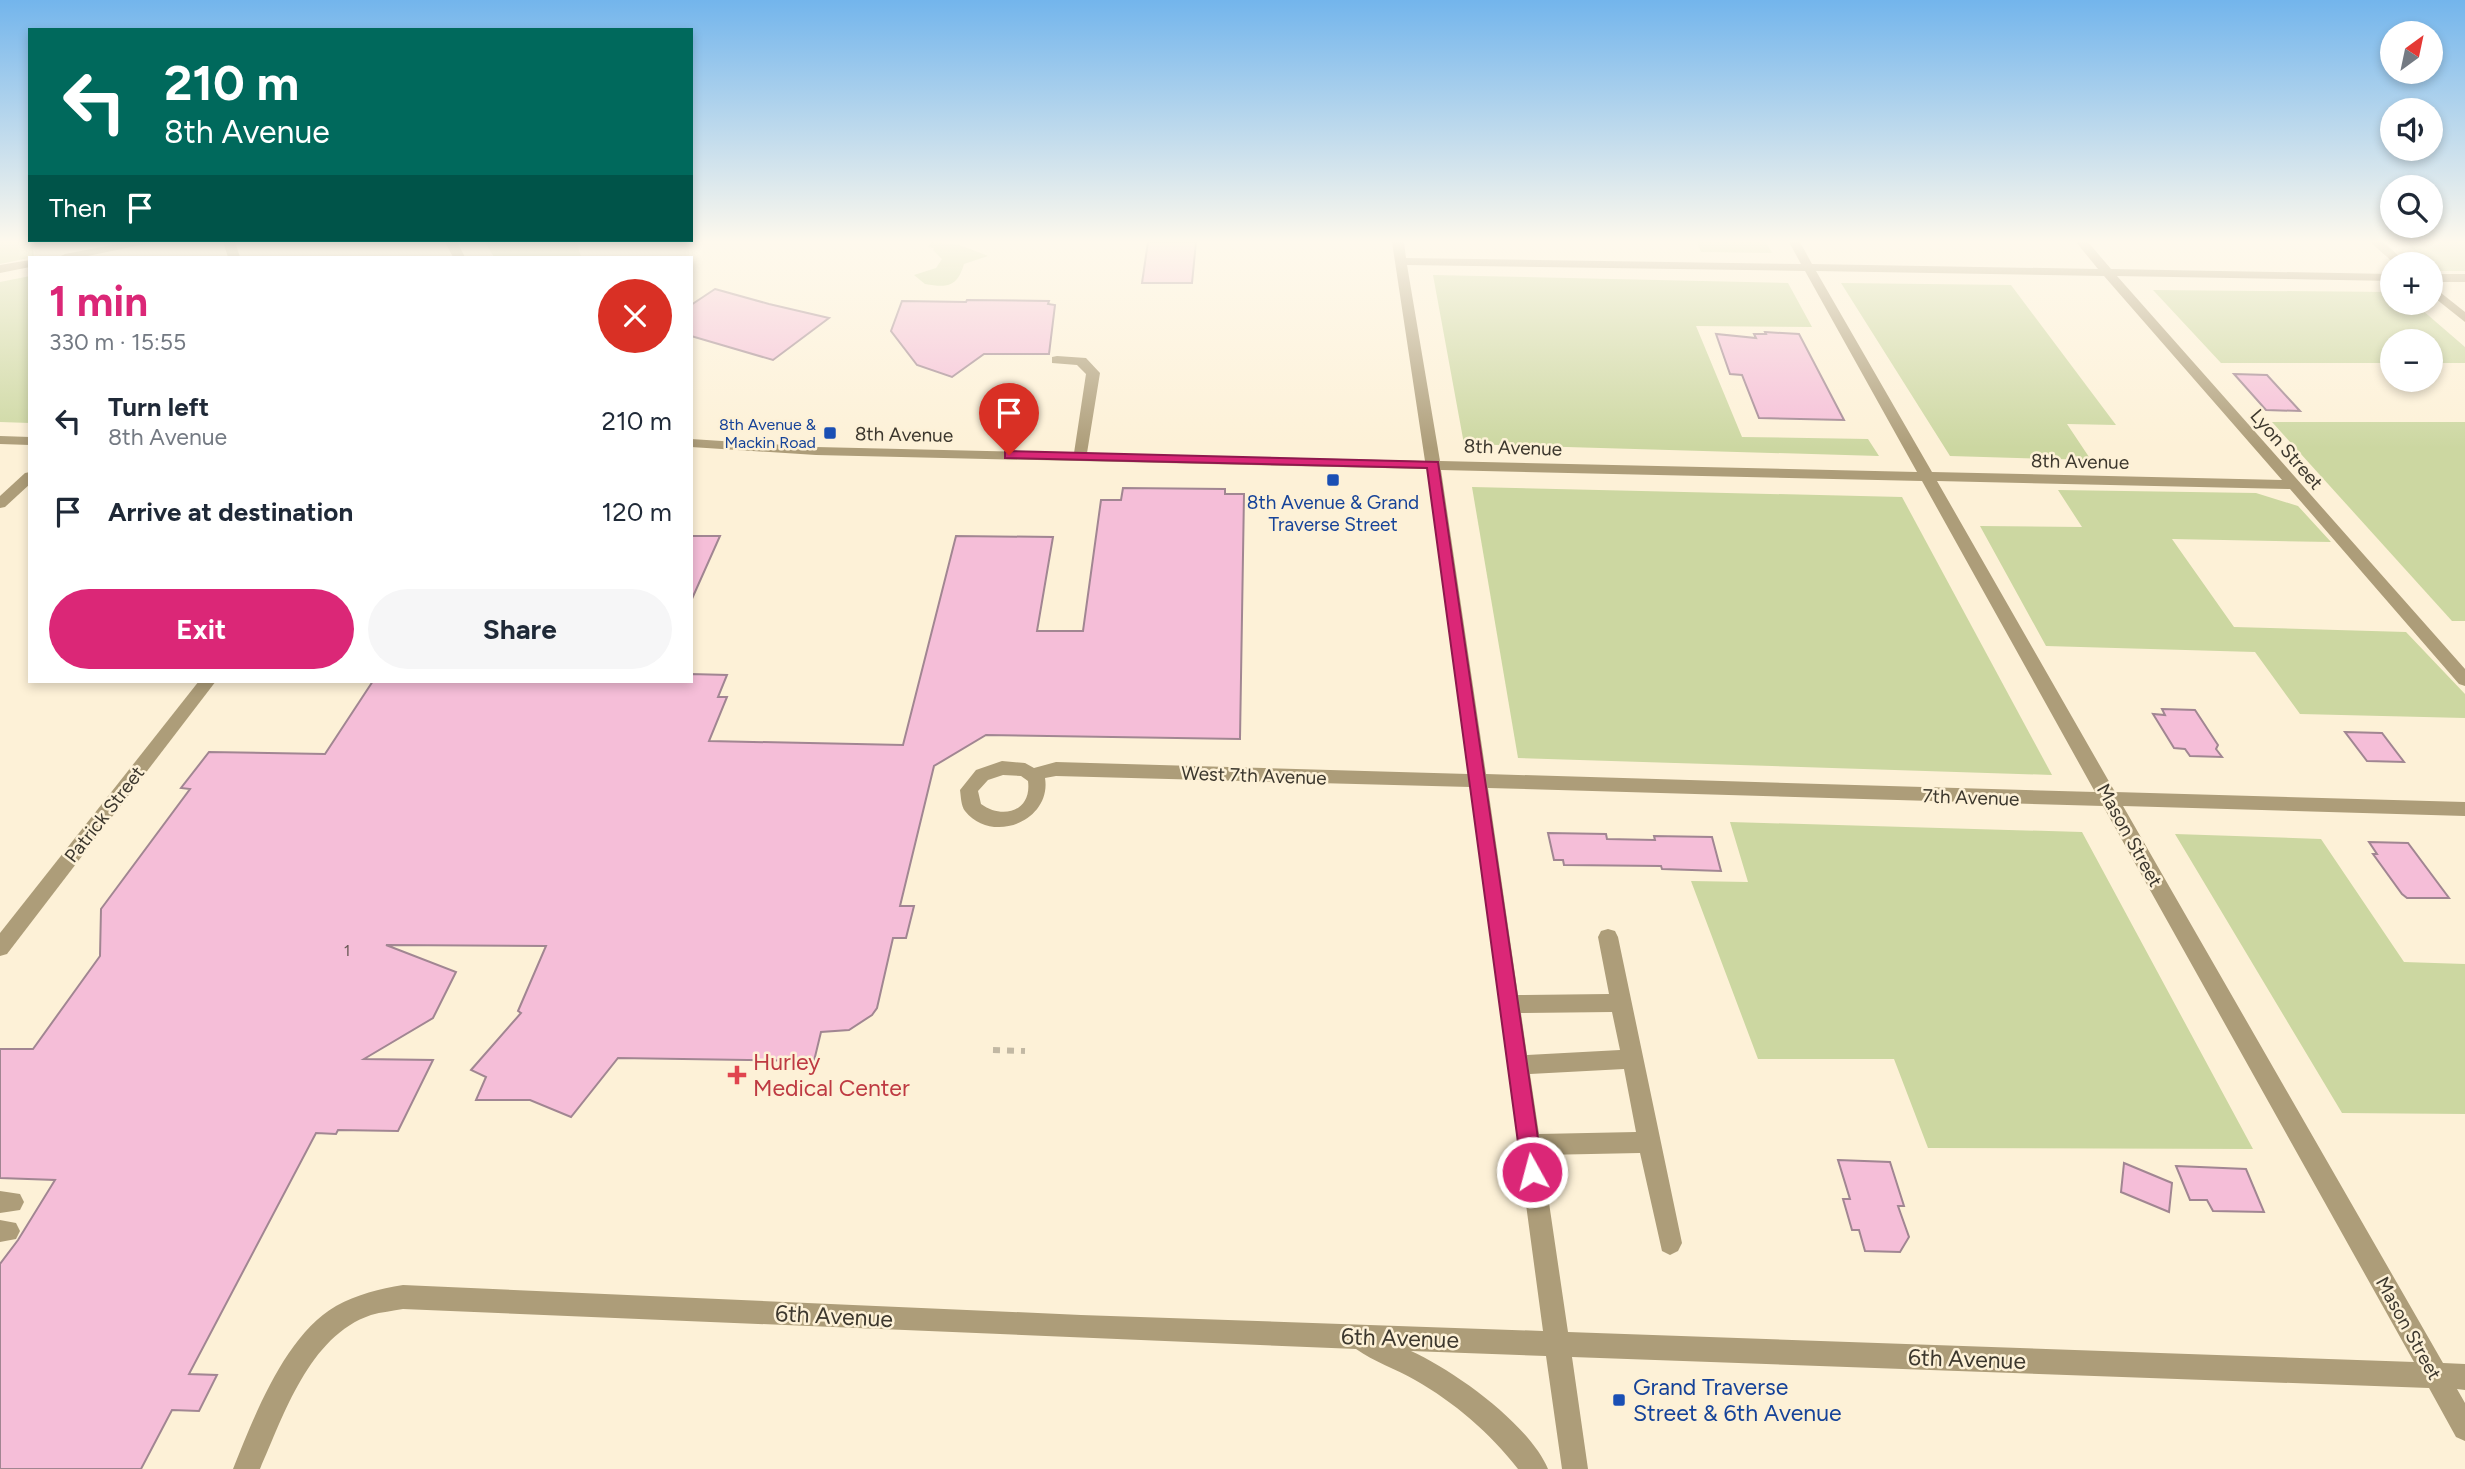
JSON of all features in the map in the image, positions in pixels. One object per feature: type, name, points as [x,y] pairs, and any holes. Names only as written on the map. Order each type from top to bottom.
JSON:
[{"type":"street","points":[[1409,311],[1433,464],[1575,1469]]},
{"type":"street","name":"Mason Street","points":[[1833,311],[2465,1428]]},
{"type":"street","name":"Lyon Street","points":[[2141,311],[2465,680]]},
{"type":"street","points":[[1057,360],[1080,361],[1088,365],[1093,373],[1080,456]]},
{"type":"street","points":[[0,440],[28,441]]},
{"type":"street","name":"8th Avenue","points":[[693,443],[816,451],[2292,485]]},
{"type":"street","points":[[0,504],[28,478]]},
{"type":"street","name":"Patrick Street","points":[[0,948],[206,683]]},
{"type":"street","name":"West 7th Avenue","points":[[1032,775],[1056,769],[1478,782]]},
{"type":"street","name":"7th Avenue","points":[[1478,782],[2465,810]]},
{"type":"street","points":[[1608,937],[1670,1243]]},
{"type":"street","points":[[1509,1004],[1621,1003]]},
{"type":"street","points":[[1518,1065],[1631,1059]]},
{"type":"street","points":[[1529,1145],[1649,1142]]},
{"type":"street","name":"6th Avenue","points":[[246,1469],[307,1348],[316,1336],[339,1316],[362,1303],[403,1297],[1081,1327],[2465,1377]]},
{"type":"street","points":[[1359,1336],[1438,1379],[1456,1392],[1502,1430],[1535,1469]]},
{"type":"path","points":[[993,1050],[1025,1051]]},
{"type":"green space","points":[[0,311],[28,311],[28,423],[0,422]]},
{"type":"green space","points":[[1440,311],[1803,311],[1812,327],[1696,326],[1742,437],[1868,439],[1879,456],[1464,444]]},
{"type":"green space","points":[[1858,311],[2030,311],[2116,425],[2067,424],[2091,460],[1950,456]]},
{"type":"green space","points":[[2172,311],[2380,311],[2380,315],[2428,315],[2465,347],[2465,363],[2443,363],[2443,329],[2380,329],[2380,363],[2221,363]]},
{"type":"green space","points":[[2272,422],[2465,422],[2465,621],[2452,621]]},
{"type":"green space","points":[[1472,487],[1902,497],[2052,775],[1518,758]]},
{"type":"green space","points":[[2058,490],[2256,493],[2298,506],[2331,542],[2172,539],[2234,627],[2406,632],[2465,694],[2465,718],[2300,714],[2255,652],[2046,646],[1980,526],[2082,527]]},
{"type":"green space","points":[[1730,822],[2082,832],[2253,1149],[1928,1148],[1894,1059],[1758,1059],[1691,881],[1748,882]]},
{"type":"green space","points":[[2175,834],[2321,839],[2404,962],[2465,964],[2465,1114],[2342,1113]]},
{"type":"building","points":[[693,311],[797,311],[829,318],[773,360],[693,337]]},
{"type":"building","points":[[898,311],[1054,311],[1049,354],[984,354],[952,377],[917,365],[891,331]]},
{"type":"building","points":[[1765,332],[1799,334],[1844,420],[1759,418],[1742,375],[1730,374],[1716,334],[1756,338],[1754,334],[1766,334]]},
{"type":"building","points":[[2234,374],[2267,375],[2300,411],[2266,410]]},
{"type":"building","points":[[1123,488],[1225,489],[1225,494],[1244,494],[1240,739],[986,735],[934,766],[900,906],[914,906],[906,938],[893,938],[877,1008],[872,1015],[849,1030],[821,1032],[814,1061],[618,1058],[571,1117],[530,1100],[476,1100],[486,1077],[471,1070],[521,1013],[518,1011],[546,946],[386,945],[456,972],[433,1018],[364,1059],[433,1060],[398,1131],[338,1130],[336,1134],[316,1133],[189,1374],[217,1375],[199,1411],[172,1410],[141,1469],[0,1469],[0,1264],[55,1180],[0,1178],[0,1049],[33,1049],[100,956],[101,909],[190,789],[181,788],[209,752],[325,754],[372,683],[693,683],[693,674],[727,675],[718,697],[727,697],[709,741],[903,745],[956,536],[1053,537],[1037,631],[1083,631],[1101,500],[1121,500]]},
{"type":"building","points":[[693,536],[720,536],[693,597]]},
{"type":"building","points":[[2162,709],[2195,710],[2218,745],[2216,749],[2222,757],[2190,756],[2185,749],[2174,748],[2153,714],[2165,715]]},
{"type":"building","points":[[2345,732],[2382,733],[2404,762],[2367,761]]},
{"type":"building","points":[[1548,833],[1606,834],[1607,839],[1655,840],[1654,836],[1712,837],[1721,871],[1662,869],[1661,866],[1564,865],[1563,860],[1554,860]]},
{"type":"building","points":[[2369,842],[2408,843],[2449,898],[2407,898],[2373,854],[2377,854]]},
{"type":"building","points":[[1838,1160],[1890,1162],[1904,1206],[1898,1206],[1909,1237],[1900,1252],[1865,1251],[1859,1230],[1852,1230],[1843,1199],[1850,1199]]},
{"type":"building","points":[[2124,1163],[2172,1183],[2169,1212],[2121,1192]]},
{"type":"building","points":[[2176,1166],[2246,1169],[2264,1212],[2213,1211],[2207,1200],[2190,1200]]},
{"type":"place","name":"8th Avenue & Mackin Road","points":[[830,433]]},
{"type":"place","name":"8th Avenue & Grand Traverse Street","points":[[1333,480]]},
{"type":"place","name":"Hurley Medical Center","points":[[737,1075]]},
{"type":"place","name":"Grand Traverse Street & 6th Avenue","points":[[1619,1400]]},
{"type":"route","points":[[1009,455],[1433,464],[1532,1172]]}]
